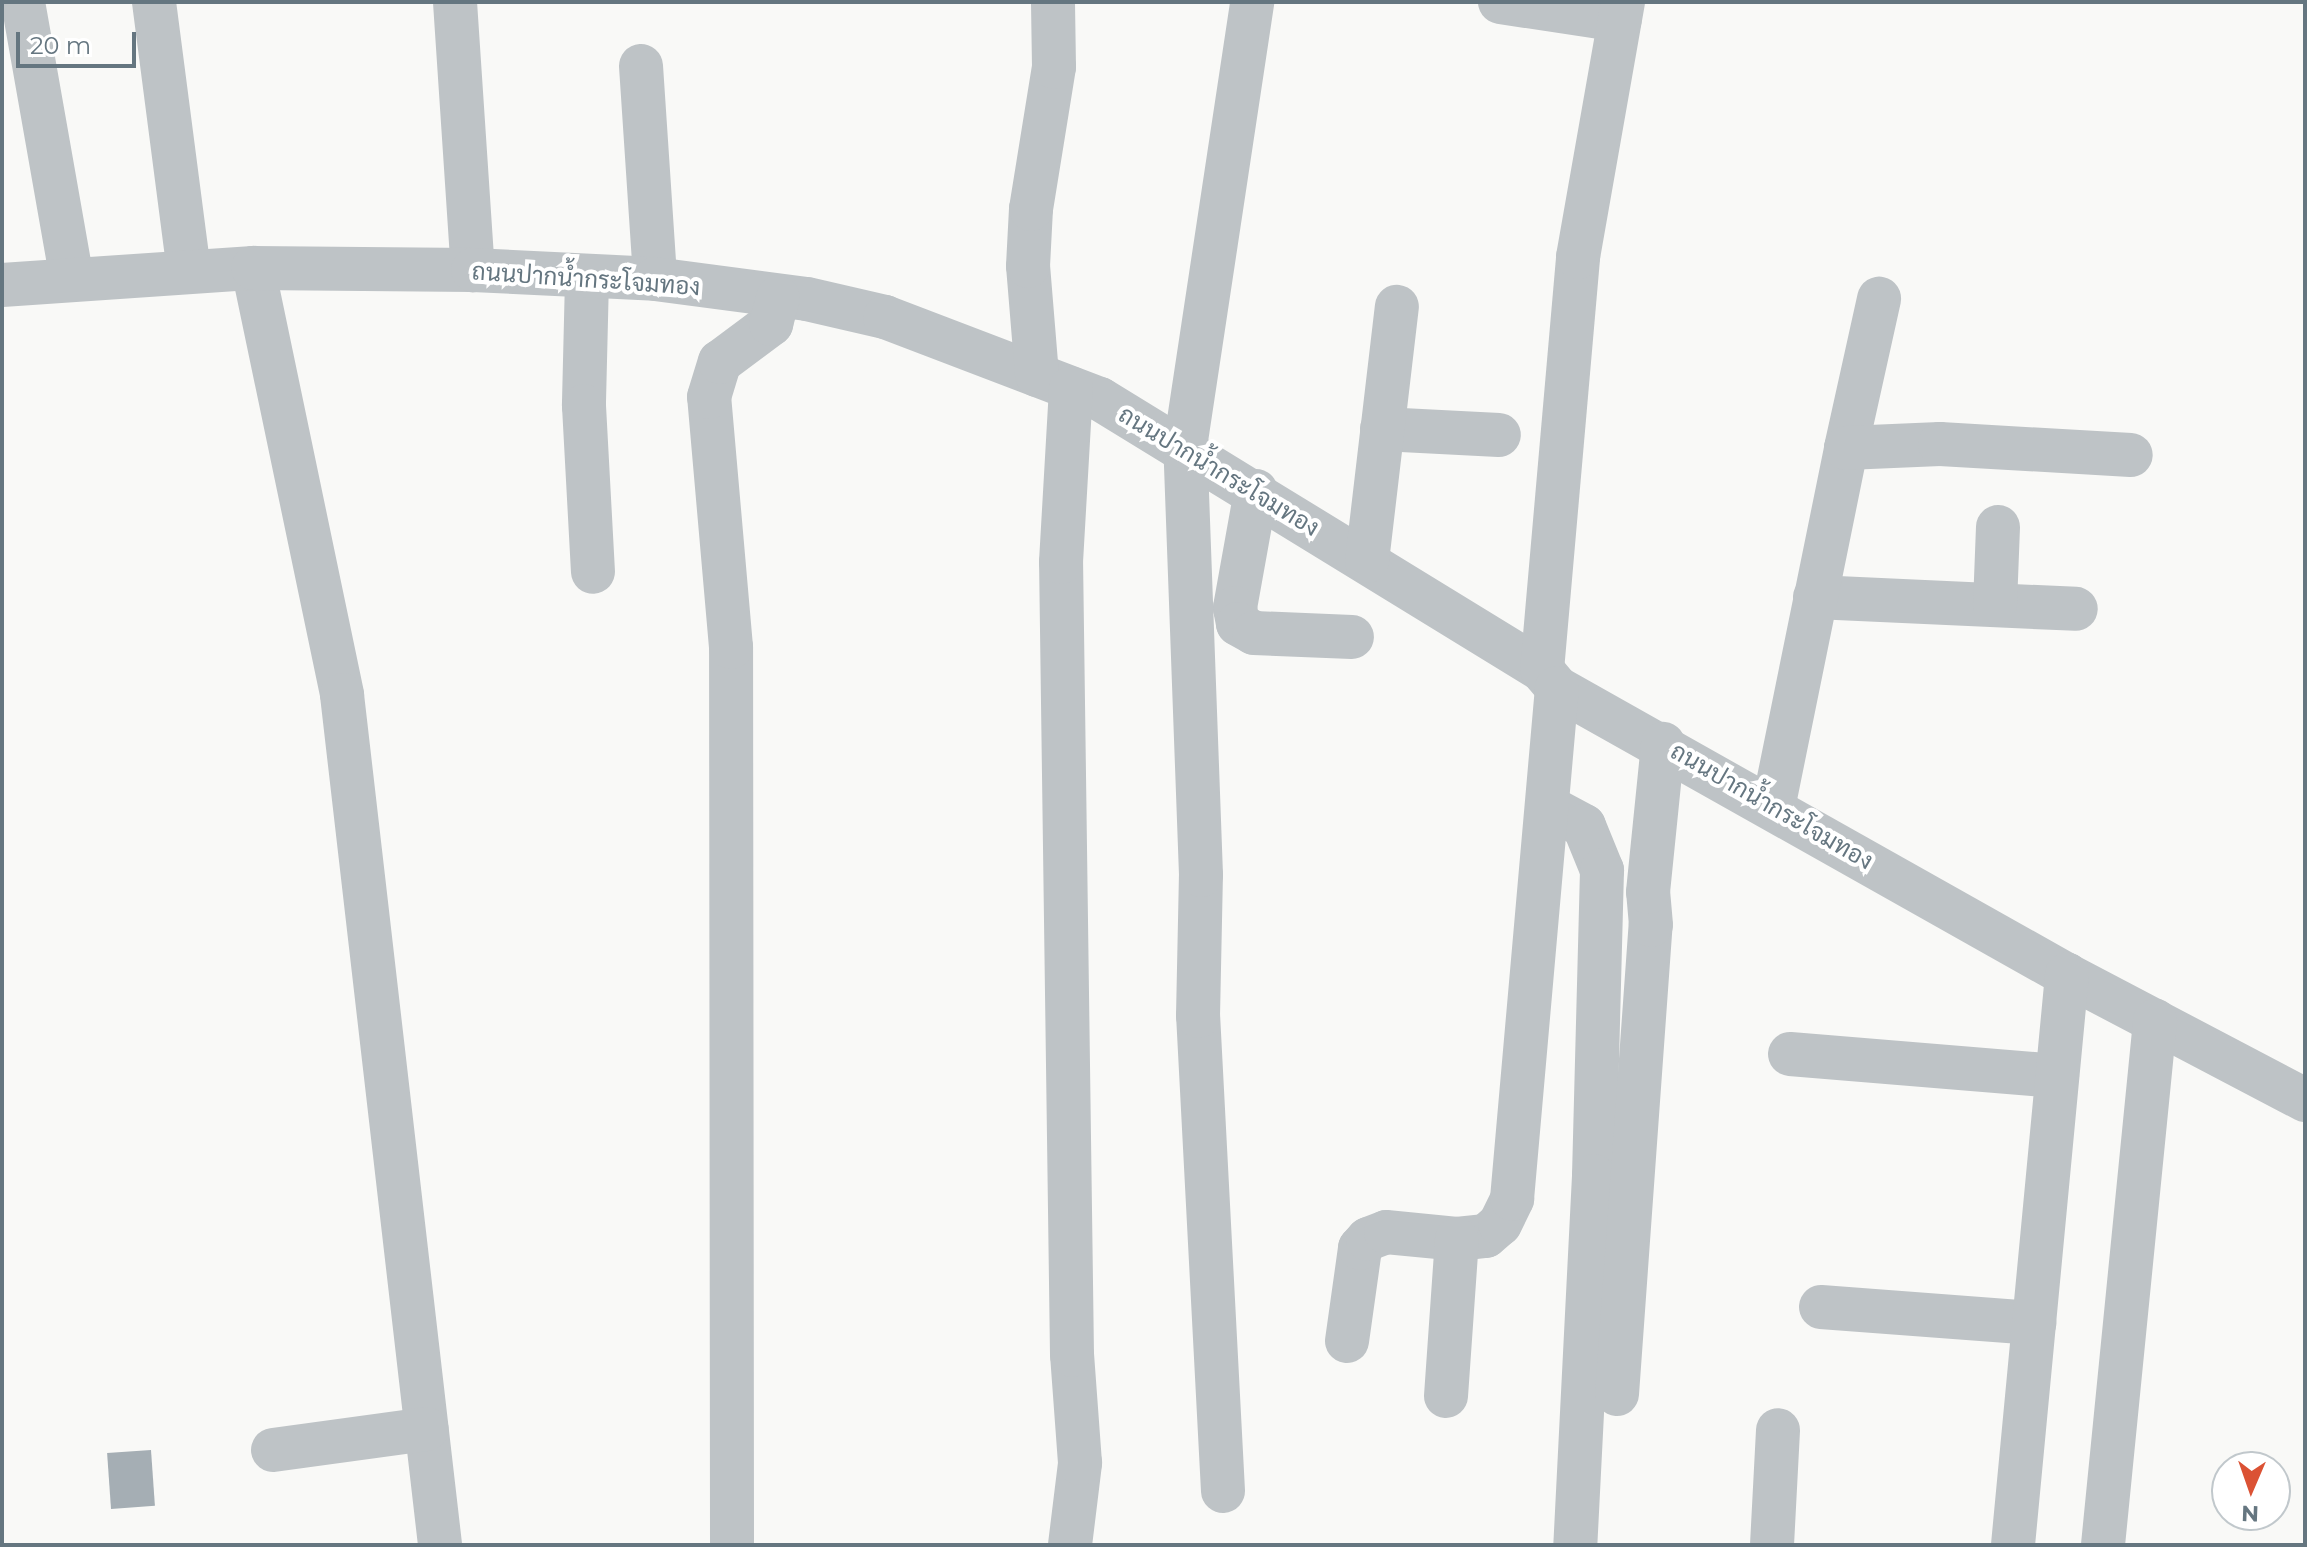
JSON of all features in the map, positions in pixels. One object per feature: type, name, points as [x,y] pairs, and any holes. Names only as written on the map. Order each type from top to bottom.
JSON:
[{"type":"street","points":[[23,2],[72,280]]},
{"type":"street","points":[[154,2],[189,272]]},
{"type":"street","points":[[455,2],[473,270]]},
{"type":"street","points":[[1053,2],[1054,67],[1031,209],[1028,266],[1054,382],[1061,562],[1072,1355],[1080,1463],[1070,1545]]},
{"type":"street","points":[[1223,1491],[1198,1016],[1201,875],[1185,447],[1252,2]]},
{"type":"street","points":[[1347,1341],[1360,1248],[1368,1239],[1386,1232],[1457,1239],[1486,1236],[1500,1224],[1512,1199],[1547,806],[1550,679],[1578,257],[1622,11],[1500,2]]},
{"type":"street","points":[[641,66],[655,279]]},
{"type":"street","points":[[253,268],[342,695],[440,1545]]},
{"type":"street","name":"ถนนปากน้ำกระโจมทอง","points":[[2,285],[253,268],[473,270],[587,279],[655,279],[778,298],[807,299],[885,317],[1054,382],[1185,447],[1550,679],[2067,975],[2305,1100]]},
{"type":"street","points":[[587,279],[584,406],[593,572]]},
{"type":"street","points":[[732,1545],[731,647],[709,397],[720,362],[771,324],[778,298]]},
{"type":"street","points":[[1773,808],[1879,299]]},
{"type":"street","points":[[1367,561],[1397,307]]},
{"type":"street","points":[[1382,429],[1499,435]]},
{"type":"street","points":[[1846,448],[1940,444],[2131,455]]},
{"type":"street","points":[[1256,491],[1235,608],[1238,624],[1254,633],[1352,637]]},
{"type":"street","points":[[1995,605],[1998,527]]},
{"type":"street","points":[[1815,597],[2076,609]]},
{"type":"street","points":[[1617,1394],[1651,925],[1648,892],[1663,744]]},
{"type":"street","points":[[1547,806],[1584,826],[1602,870],[1594,1176],[1575,1545]]},
{"type":"street","points":[[2013,1545],[2067,975]]},
{"type":"street","points":[[2103,1545],[2155,1021]]},
{"type":"street","points":[[1790,1054],[2057,1076]]},
{"type":"street","points":[[1446,1396],[1457,1239]]},
{"type":"street","points":[[1821,1307],[2034,1323]]},
{"type":"street","points":[[273,1450],[427,1429]]},
{"type":"street","points":[[1772,1545],[1778,1430]]},
{"type":"building","points":[[151,1450],[155,1506],[111,1509],[107,1453]]}]
